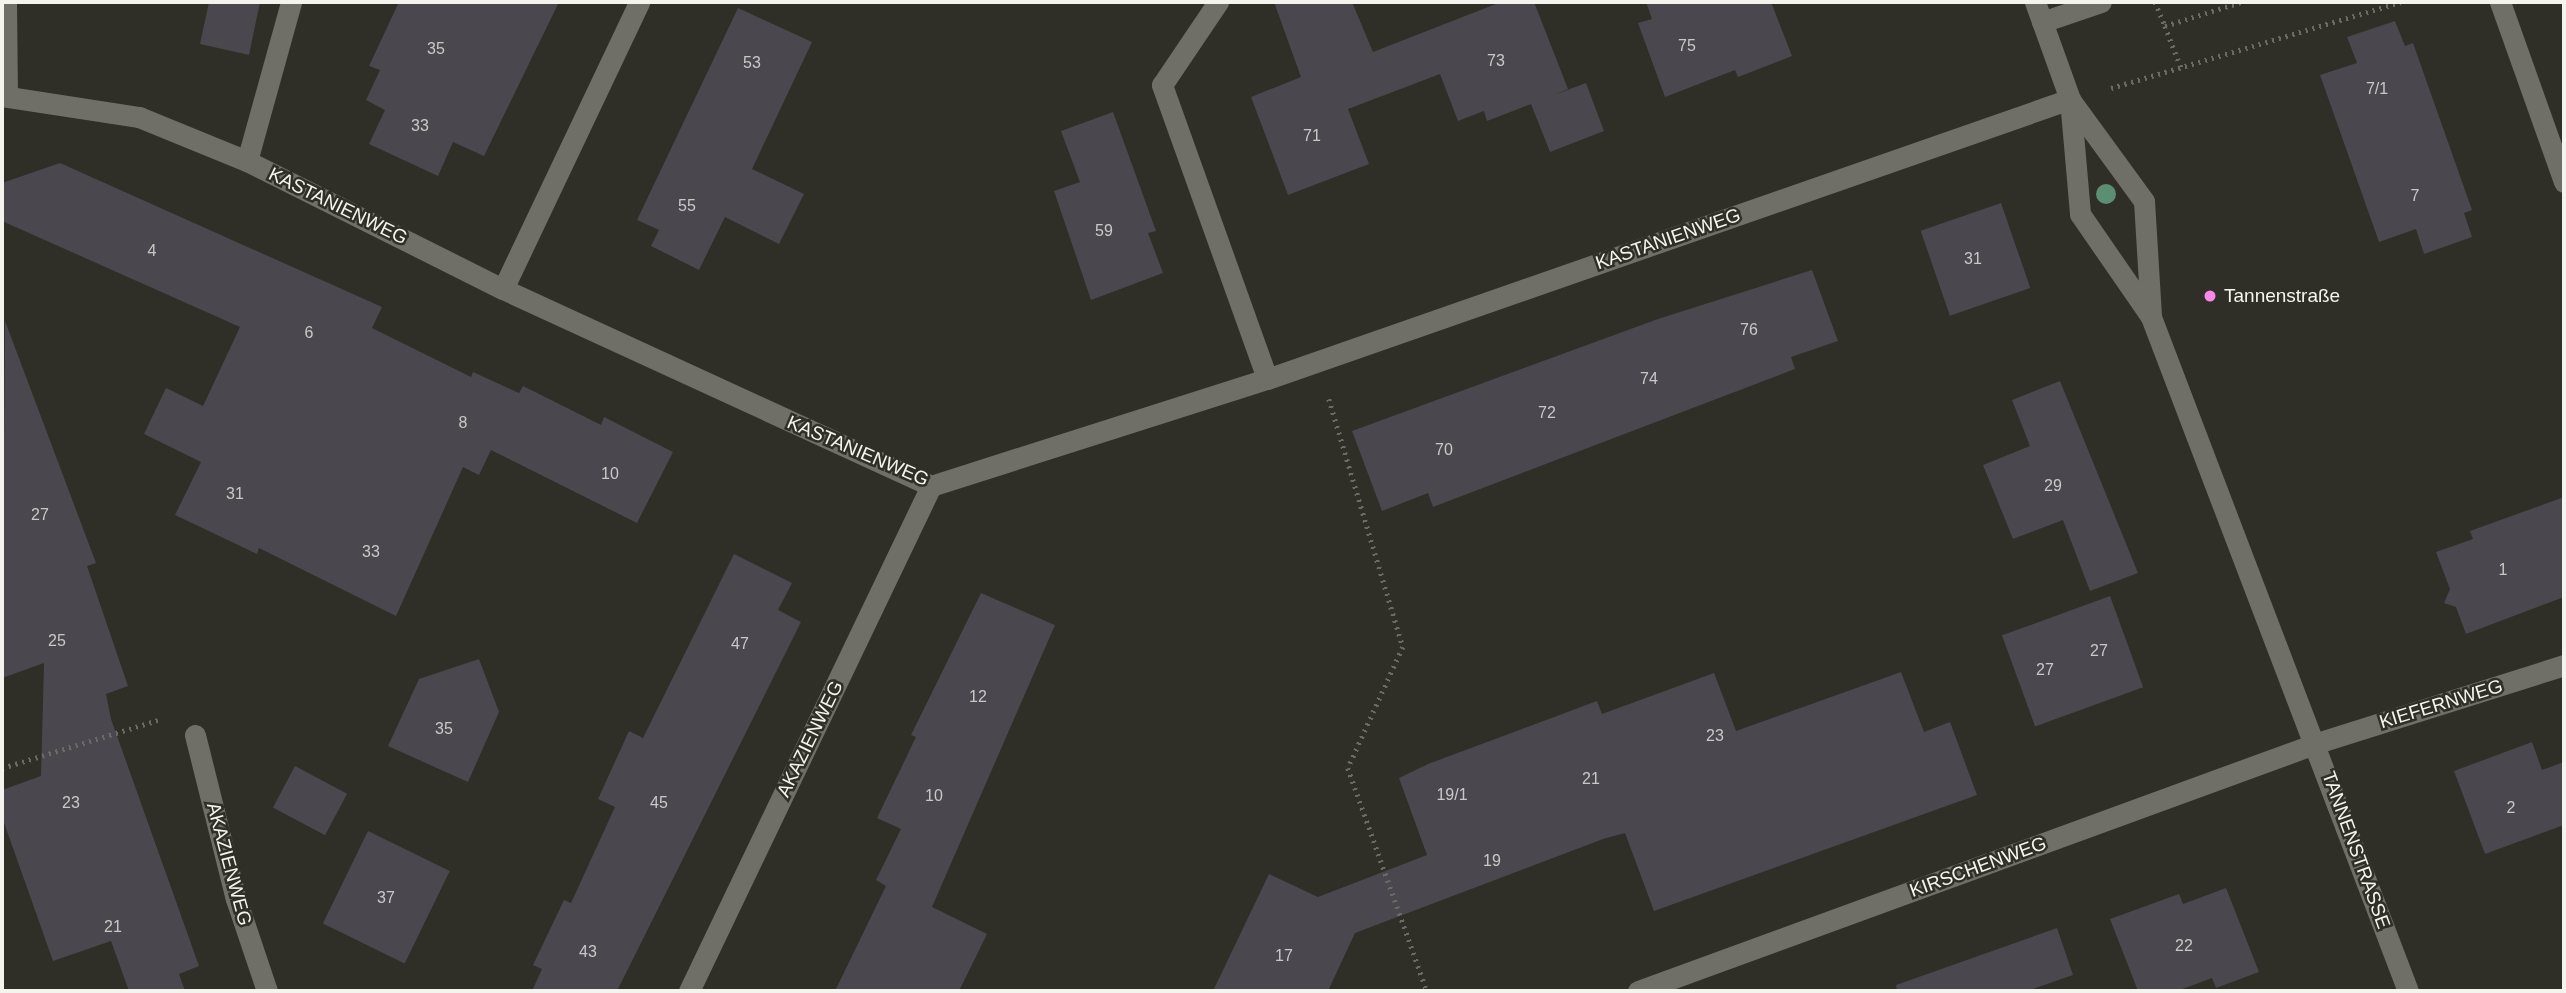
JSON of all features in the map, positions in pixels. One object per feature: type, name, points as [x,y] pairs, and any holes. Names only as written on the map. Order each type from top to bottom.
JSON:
[{"type":"street","name":"KASTANIENWEG","points":[[6,2],[4,96],[139,117],[247,162],[503,289],[931,486],[1267,379],[2070,99]]},
{"type":"street","name":"KASTANIENWEG","points":[[247,162],[291,2]]},
{"type":"street","points":[[503,289],[639,2]]},
{"type":"street","points":[[1217,2],[1162,85],[1267,379]]},
{"type":"street","name":"TANNENSTRASSE","points":[[2035,2],[2070,99],[2080,214],[2151,317],[2317,743],[2408,991]]},
{"type":"street","points":[[2042,22],[2101,2]]},
{"type":"street","points":[[2500,2],[2564,182]]},
{"type":"street","name":"TANNENSTRASSE","points":[[2070,99],[2144,201],[2151,317]]},
{"type":"street","name":"AKAZIENWEG","points":[[689,991],[931,486]]},
{"type":"street","name":"KIEFERNWEG","points":[[2317,743],[2564,665]]},
{"type":"street","name":"AKAZIENWEG","points":[[195,735],[236,899],[267,991]]},
{"type":"street","name":"KIRSCHENWEG","points":[[1638,991],[2317,743]]},
{"type":"path","points":[[2155,2],[2182,70]]},
{"type":"path","points":[[2165,26],[2241,2]]},
{"type":"path","points":[[2070,99],[2182,70],[2401,2]]},
{"type":"path","points":[[1317,361],[1403,647],[1348,768],[1427,991]]},
{"type":"path","points":[[2,768],[173,716]]},
{"type":"building","points":[[209,2],[260,2],[249,55],[200,44]]},
{"type":"building","points":[[399,2],[559,2],[484,156],[453,142],[438,176],[369,144],[385,110],[366,100],[380,70],[369,66]]},
{"type":"building","points":[[1274,2],[1352,2],[1373,52],[1501,2],[1534,2],[1568,89],[1554,95],[1586,83],[1604,131],[1550,152],[1531,104],[1487,121],[1484,111],[1458,121],[1440,74],[1348,109],[1369,164],[1288,195],[1251,97],[1301,77]]},
{"type":"building","points":[[1646,2],[1771,2],[1792,56],[1738,77],[1735,70],[1665,97],[1638,23],[1652,19]]},
{"type":"building","points":[[738,8],[812,42],[752,169],[804,194],[779,244],[725,217],[699,270],[651,246],[659,230],[637,220]]},
{"type":"building","points":[[2395,21],[2405,46],[2413,43],[2472,210],[2464,213],[2472,237],[2424,254],[2416,229],[2379,242],[2320,75],[2357,63],[2347,37]]},
{"type":"building","points":[[1113,112],[1156,231],[1148,233],[1163,273],[1091,300],[1054,191],[1080,182],[1061,131]]},
{"type":"building","points":[[60,163],[382,307],[372,328],[471,377],[473,372],[519,393],[523,386],[601,425],[604,417],[673,452],[637,523],[491,450],[479,475],[463,467],[396,616],[259,548],[257,554],[175,515],[201,462],[144,434],[166,388],[203,406],[240,327],[2,221],[2,183]]},
{"type":"building","points":[[2001,203],[2030,288],[1950,316],[1921,231]]},
{"type":"building","points":[[1812,270],[1838,341],[1791,357],[1795,369],[1433,507],[1428,493],[1382,511],[1352,431],[1658,319]]},
{"type":"building","points":[[5,321],[96,563],[87,566],[128,686],[106,694],[111,719],[199,966],[179,974],[185,991],[129,991],[111,941],[53,961],[2,817],[2,790],[41,776],[44,663],[2,678]]},
{"type":"building","points":[[2060,381],[2138,573],[2090,591],[2063,520],[2013,539],[1983,465],[2030,446],[2012,400]]},
{"type":"building","points":[[2564,497],[2564,597],[2466,634],[2456,607],[2444,603],[2450,589],[2436,552],[2473,539],[2470,531]]},
{"type":"building","points":[[734,554],[792,583],[778,610],[801,622],[617,991],[532,991],[542,969],[533,965],[564,900],[571,903],[615,807],[598,799],[629,731],[643,738]]},
{"type":"building","points":[[981,593],[1055,625],[932,907],[987,934],[959,991],[835,991],[886,886],[876,880],[901,829],[877,818],[916,737],[911,735]]},
{"type":"building","points":[[2110,596],[2143,687],[2035,726],[2002,635]]},
{"type":"building","points":[[479,659],[499,712],[468,782],[388,746],[419,679]]},
{"type":"building","points":[[1901,672],[1924,732],[1950,722],[1977,795],[1654,911],[1625,833],[1355,933],[1328,991],[1213,991],[1269,874],[1318,897],[1427,855],[1399,778],[1428,764],[1597,701],[1602,714],[1714,673],[1736,731]]},
{"type":"building","points":[[2532,742],[2542,770],[2564,762],[2564,825],[2485,854],[2454,771]]},
{"type":"building","points":[[295,766],[347,794],[325,835],[273,807]]},
{"type":"building","points":[[368,831],[450,871],[405,963],[323,924]]},
{"type":"building","points":[[2226,888],[2259,972],[2216,988],[2212,978],[2177,991],[2138,991],[2110,919],[2179,894],[2183,904]]},
{"type":"building","points":[[2057,928],[2073,975],[2027,991],[1897,991],[1896,985]]},
{"type":"place","name":"Tannenstraße","points":[[2210,296]]}]
